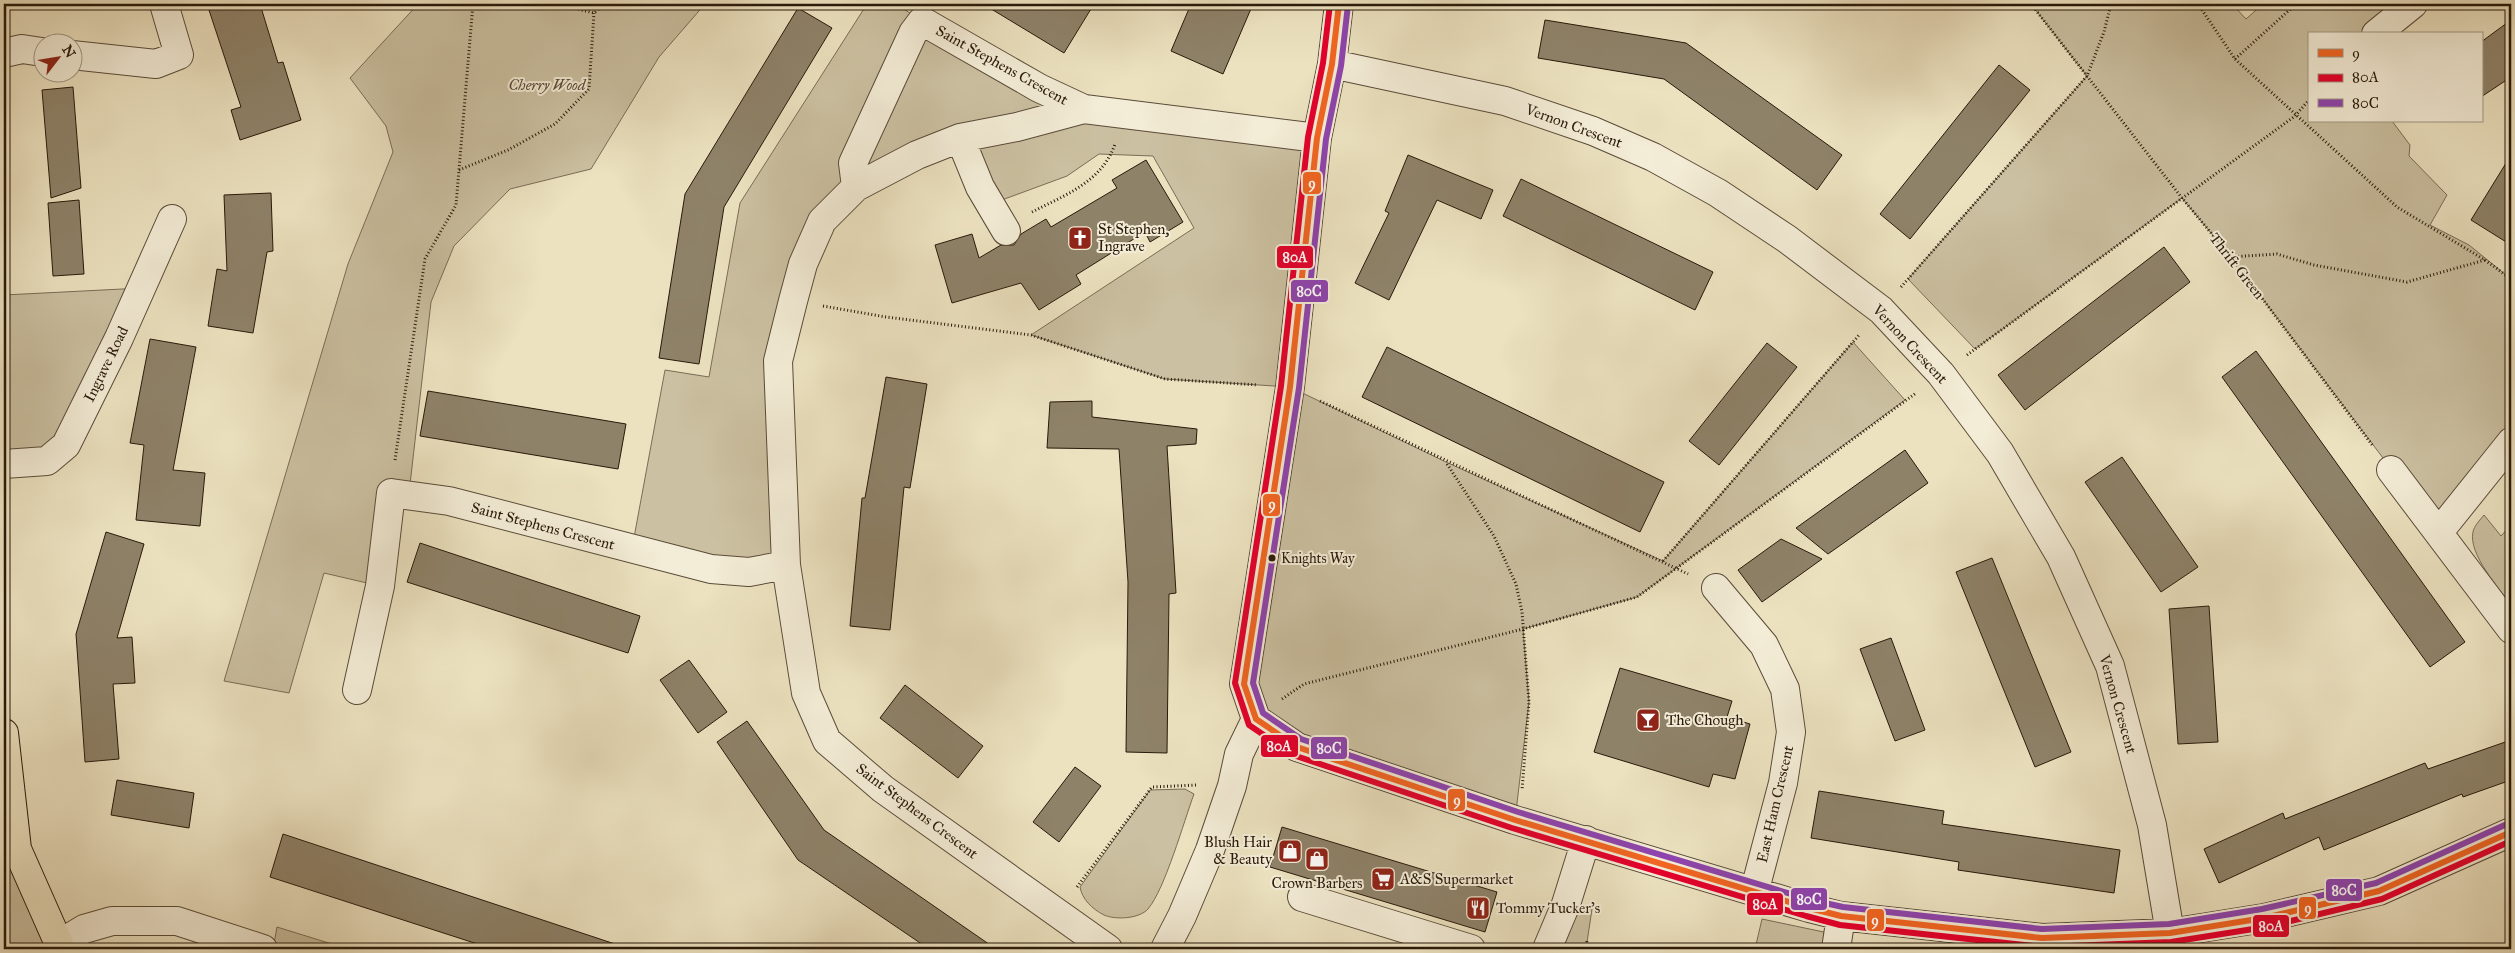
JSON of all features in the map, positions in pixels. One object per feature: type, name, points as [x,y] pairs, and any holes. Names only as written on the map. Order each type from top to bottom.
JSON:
[{"type":"main road","points":[[4,733],[18,849],[58,946]]},
{"type":"street","points":[[82,56],[156,64],[179,55],[164,4]]},
{"type":"street","points":[[1340,4],[1332,64],[1317,138],[1290,386],[1244,684],[1256,719],[1297,748],[1515,820],[1586,840],[1754,893],[1841,916],[2042,938],[2170,933],[2264,918],[2379,891],[2511,832]]},
{"type":"street","points":[[2378,32],[2413,4]]},
{"type":"street","name":"Saint Stephens Crescent","points":[[856,187],[853,163],[913,33],[922,21],[1039,88],[1084,109],[1317,138]]},
{"type":"street","points":[[4,53],[22,49],[32,50]]},
{"type":"street","name":"Vernon Crescent","points":[[1332,64],[1505,101],[1594,131],[1653,157],[1718,193],[1787,239],[1881,310],[1941,374],[2000,454],[2061,557],[2110,666],[2152,825],[2170,933]]},
{"type":"street","name":"Saint Stephens Crescent","points":[[1084,109],[1017,127],[960,138],[917,155],[856,187],[822,220],[803,264],[778,361],[786,565],[806,693],[827,741],[883,789],[1108,949]]},
{"type":"street","points":[[960,138],[980,187],[1006,231]]},
{"type":"street","name":"Ingrave Road","points":[[4,464],[47,461],[66,445],[119,338],[172,219]]},
{"type":"street","points":[[2439,532],[2511,442]]},
{"type":"street","points":[[2391,470],[2511,629]]},
{"type":"street","points":[[357,690],[380,586],[391,493]]},
{"type":"street","name":"Saint Stephens Crescent","points":[[391,493],[449,501],[711,569],[749,572],[786,565]]},
{"type":"street","name":"East Ham Crescent","points":[[1716,588],[1764,645],[1785,689],[1791,732],[1783,783],[1754,893]]},
{"type":"street","points":[[1165,949],[1182,916],[1210,850],[1232,786],[1239,754],[1256,719]]},
{"type":"street","points":[[1547,949],[1566,904],[1586,840]]},
{"type":"street","points":[[1302,896],[1471,949]]},
{"type":"street","points":[[1836,949],[1841,916]]},
{"type":"street","points":[[58,946],[84,929],[112,921],[177,921],[263,949]]},
{"type":"path","points":[[391,493],[425,259],[456,205],[473,4]]},
{"type":"path","points":[[558,4],[594,13]]},
{"type":"path","points":[[459,170],[508,150],[555,124],[589,89],[594,13],[604,4]]},
{"type":"path","name":"Thrift Green","points":[[2031,4],[2182,198],[2231,257],[2391,470]]},
{"type":"path","points":[[2198,4],[2235,59],[2397,208],[2485,260],[2511,279]]},
{"type":"path","points":[[2235,59],[2296,4]]},
{"type":"path","points":[[2182,198],[2295,116],[2308,101]]},
{"type":"path","points":[[1006,231],[1022,218],[1089,183],[1112,154],[1126,113]]},
{"type":"path","points":[[2231,257],[2277,254],[2314,266],[2407,282],[2485,260]]},
{"type":"path","points":[[793,301],[886,317],[1031,335],[1165,379],[1290,386],[1446,462],[1676,569],[1637,597],[1523,629],[1304,684],[1256,719]]},
{"type":"path","points":[[1446,462],[1494,536],[1516,584],[1523,629],[1529,702],[1523,786],[1515,820]]},
{"type":"path","points":[[1057,914],[1152,787],[1232,786]]},
{"type":"green space","name":"Cherry Wood","points":[[418,4],[705,4],[659,57],[591,169],[510,189],[454,246],[431,302],[409,493],[391,493],[380,586],[324,573],[289,693],[224,681],[348,264],[393,152],[386,126],[350,78]]},
{"type":"green space","points":[[867,4],[896,4],[922,21],[1084,109],[1317,138],[1290,387],[1165,379],[1031,335],[1194,228],[1153,156],[1099,154],[1067,176],[991,204],[960,138],[822,221],[778,361],[786,565],[749,572],[633,543],[665,370],[709,377],[740,203]]},
{"type":"green space","points":[[2031,4],[2232,4],[2246,19],[2263,4],[2413,4],[2378,32],[2308,32],[2308,122],[2393,122],[2410,145],[2409,156],[2447,195],[2430,225],[2469,245],[2511,279],[2511,443],[2439,532],[2231,257],[2182,198],[1975,349],[1908,279],[2087,76]]},
{"type":"green space","points":[[142,288],[66,445],[4,464],[4,295]]},
{"type":"green space","points":[[1853,342],[1905,400],[1637,597],[1523,629],[1529,702],[1515,820],[1297,747],[1244,684],[1290,387],[1446,462],[1663,561]]},
{"type":"green space","points":[[2484,515],[2501,536],[2511,525],[2511,605],[2486,570],[2475,550],[2473,532]]},
{"type":"green space","points":[[4,745],[57,949],[4,949]]},
{"type":"green space","points":[[1185,789],[1194,794],[1174,854],[1161,886],[1148,909],[1133,917],[1120,918],[1109,917],[1095,910],[1085,900],[1080,887],[1150,790]]},
{"type":"green space","points":[[1566,904],[1592,909],[1586,949],[1547,949]]},
{"type":"green space","points":[[1762,919],[1838,935],[1836,949],[1755,949]]},
{"type":"green space","points":[[277,927],[348,949],[273,949]]},
{"type":"building","points":[[207,4],[260,4],[278,63],[283,62],[301,120],[240,140],[231,110],[241,107]]},
{"type":"building","points":[[983,4],[1094,4],[1064,53]]},
{"type":"building","points":[[1191,4],[1253,4],[1223,74],[1171,51]]},
{"type":"building","points":[[798,8],[832,28],[724,207],[699,364],[659,358],[685,194]]},
{"type":"building","points":[[1545,20],[1686,43],[1842,155],[1817,190],[1664,79],[1538,58]]},
{"type":"building","points":[[2511,20],[2511,77],[2482,96],[2482,41]]},
{"type":"building","points":[[1999,65],[2030,90],[1910,239],[1880,214]]},
{"type":"building","points":[[73,87],[81,188],[51,198],[42,90]]},
{"type":"building","points":[[1408,155],[1493,190],[1481,219],[1437,200],[1389,300],[1355,283],[1389,213],[1385,211]]},
{"type":"building","points":[[2511,155],[2511,245],[2471,220]]},
{"type":"building","name":"St Stephen, Ingrave","points":[[1146,160],[1183,222],[1150,242],[1145,232],[1076,275],[1081,284],[1039,310],[1021,283],[952,303],[935,245],[972,234],[979,258],[1001,245],[1014,245],[1021,234],[1046,219],[1051,227],[1117,188],[1112,180]]},
{"type":"building","points":[[1521,179],[1713,272],[1695,310],[1503,216]]},
{"type":"building","points":[[271,193],[273,251],[267,252],[253,333],[208,326],[217,269],[227,271],[224,195]]},
{"type":"building","points":[[79,200],[84,274],[53,276],[48,203]]},
{"type":"building","points":[[2164,247],[2190,282],[2025,410],[1998,375]]},
{"type":"building","points":[[150,339],[196,347],[173,470],[205,473],[200,526],[136,520],[144,445],[130,443]]},
{"type":"building","points":[[1767,343],[1797,367],[1719,465],[1689,441]]},
{"type":"building","points":[[1387,347],[1664,482],[1640,532],[1362,397]]},
{"type":"building","points":[[2256,351],[2465,642],[2430,667],[2222,377]]},
{"type":"building","points":[[886,377],[927,384],[910,488],[904,487],[890,630],[850,626],[862,498],[865,498]]},
{"type":"building","points":[[428,391],[626,424],[618,469],[420,436]]},
{"type":"building","points":[[1092,401],[1092,417],[1197,429],[1196,444],[1167,446],[1176,593],[1169,594],[1167,753],[1126,752],[1128,582],[1119,449],[1047,448],[1050,402]]},
{"type":"building","points":[[1905,450],[1928,483],[1828,554],[1796,528]]},
{"type":"building","points":[[2122,457],[2198,567],[2161,592],[2085,482]]},
{"type":"building","points":[[106,532],[144,544],[117,638],[132,637],[135,683],[113,684],[119,759],[85,762],[76,634]]},
{"type":"building","points":[[1781,539],[1822,559],[1762,602],[1738,570]]},
{"type":"building","points":[[420,543],[640,616],[628,653],[407,582]]},
{"type":"building","points":[[1992,558],[2071,752],[2035,767],[1956,572]]},
{"type":"building","points":[[2209,606],[2218,742],[2178,744],[2169,609]]},
{"type":"building","points":[[1891,638],[1925,730],[1895,741],[1860,649]]},
{"type":"building","points":[[689,660],[727,712],[698,733],[660,680]]},
{"type":"building","name":"The Chough","points":[[1620,668],[1732,701],[1727,717],[1750,724],[1735,779],[1713,774],[1709,787],[1594,752]]},
{"type":"building","points":[[905,685],[983,746],[958,778],[880,718]]},
{"type":"building","points":[[747,721],[824,830],[996,949],[929,949],[798,860],[717,742]]},
{"type":"building","points":[[2511,740],[2511,780],[2463,797],[2462,794],[2324,850],[2319,837],[2219,883],[2204,849],[2283,813],[2285,819],[2425,763],[2428,769]]},
{"type":"building","points":[[1075,767],[1101,786],[1059,842],[1033,822]]},
{"type":"building","points":[[117,780],[194,793],[189,828],[111,815]]},
{"type":"building","points":[[1819,791],[1944,811],[1942,824],[2120,850],[2114,893],[1958,870],[1959,862],[1811,838]]},
{"type":"building","points":[[1282,827],[1497,892],[1485,932],[1270,867]]},
{"type":"building","points":[[283,834],[615,944],[614,949],[493,949],[270,877]]},
{"type":"transit line","name":"80A","points":[[1330,4],[1323,63],[1308,137],[1281,386],[1235,683],[1249,725],[1293,755],[1512,828],[1806,916],[1840,925],[2042,947],[2171,942],[2266,927],[2382,899],[2511,841]]},
{"type":"transit line","name":"9","points":[[1256,719],[1244,684],[1290,387],[1317,138],[1332,64],[1339,4]]},
{"type":"transit line","name":"80C","points":[[1348,5],[1341,66],[1326,139],[1299,388],[1253,683],[1263,713],[1301,739],[1518,812],[1811,900],[1843,907],[2042,929],[2169,924],[2262,909],[2376,883],[2507,824]]},
{"type":"transit line","name":"9","points":[[1256,719],[1297,747],[1515,820],[1809,908],[1841,916],[2042,938],[2170,933],[2264,918],[2379,891],[2511,832]]},
{"type":"place","name":"St Stephen, Ingrave","points":[[1080,238]]},
{"type":"place","name":"Knights Way","points":[[1272,558]]},
{"type":"place","name":"The Chough","points":[[1648,720]]},
{"type":"place","name":"Blush Hair & Beauty","points":[[1290,851]]},
{"type":"place","name":"Crown Barbers","points":[[1317,859]]},
{"type":"place","name":"A&S Supermarket","points":[[1383,879]]},
{"type":"place","name":"Tommy Tucker's","points":[[1478,908]]}]
